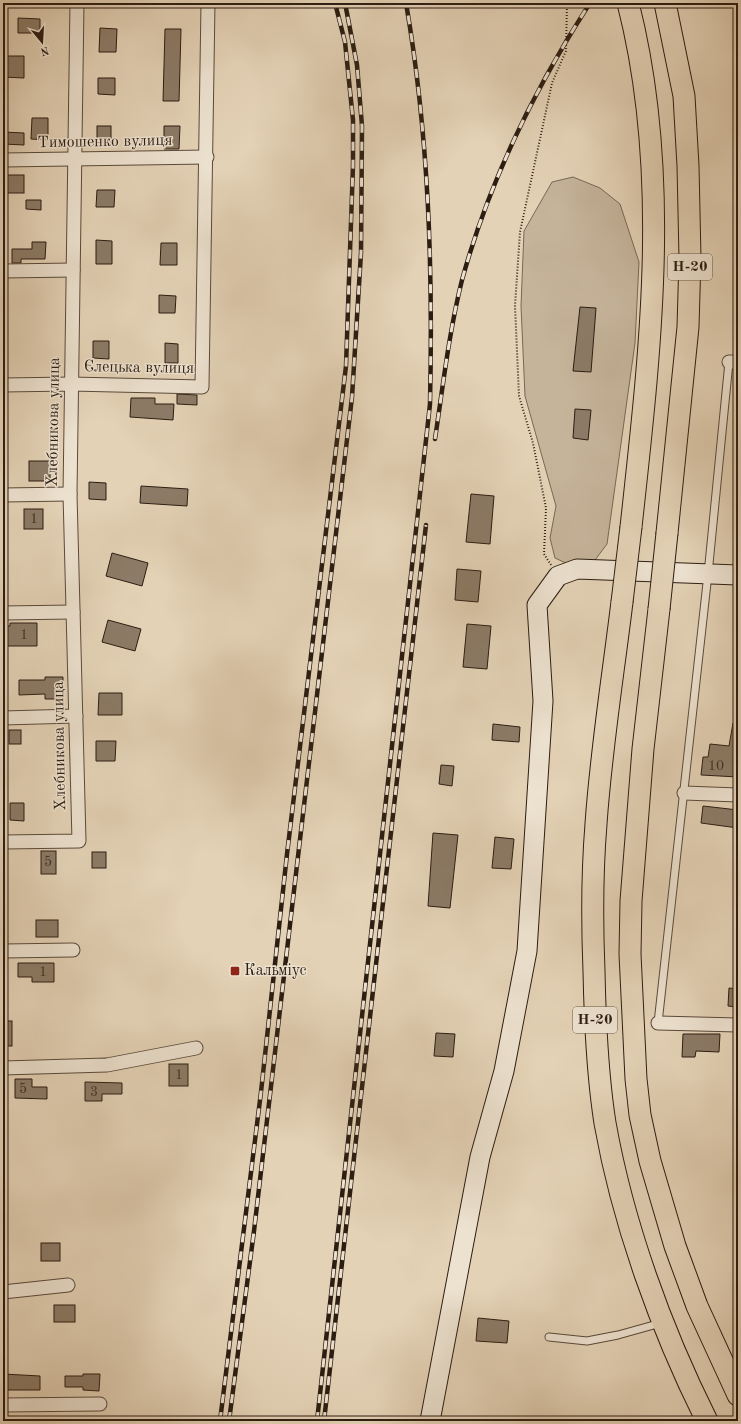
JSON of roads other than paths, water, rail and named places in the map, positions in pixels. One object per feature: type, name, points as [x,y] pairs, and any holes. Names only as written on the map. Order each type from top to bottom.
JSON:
[{"type":"main road","name":"Н-20","points":[[665,3],[684,96],[688,166],[690,258],[688,327],[668,532],[643,749],[631,901],[630,954],[636,1079],[640,1115],[650,1161],[675,1246],[703,1320],[738,1395]]},
{"type":"main road","name":"Н-20","points":[[629,6],[639,49],[650,117],[653,240],[651,331],[631,527],[596,824],[593,902],[595,1027],[599,1073],[606,1124],[617,1177],[634,1238],[664,1322],[707,1421]]},
{"type":"street","name":"Хлебникова улица","points":[[3,842],[79,841],[70,494],[77,3]]},
{"type":"street","points":[[207,157],[208,3]]},
{"type":"street","name":"Тимошенко вулиця","points":[[3,160],[207,157]]},
{"type":"street","name":"Єлецька вулиця","points":[[3,385],[71,384],[202,387],[207,157]]},
{"type":"street","points":[[3,271],[73,270]]},
{"type":"street","points":[[3,495],[70,494]]},
{"type":"street","points":[[430,1421],[480,1157],[504,1071],[527,951],[543,702],[537,604],[558,576],[577,569],[738,575]]},
{"type":"street","points":[[3,614],[73,612]]},
{"type":"street","points":[[3,718],[76,716]]},
{"type":"street","points":[[684,793],[738,795]]},
{"type":"street","points":[[3,951],[73,950]]},
{"type":"street","points":[[658,1023],[738,1025]]},
{"type":"street","points":[[3,1068],[106,1065],[196,1048]]},
{"type":"street","points":[[3,1292],[68,1285]]},
{"type":"street","points":[[3,1405],[100,1404]]},
{"type":"lane","points":[[658,1023],[708,574],[734,362]]},
{"type":"lane","points":[[549,1337],[588,1341],[618,1335],[664,1322]]},
{"type":"railway","points":[[220,1421],[261,1092],[287,854],[346,366],[353,165],[353,120],[345,42],[335,3]]},
{"type":"railway","points":[[229,1421],[254,1231],[352,397],[361,253],[362,126],[357,65],[345,3]]},
{"type":"railway","points":[[317,1421],[430,404],[431,303],[428,203],[420,103],[406,3]]},
{"type":"railway","points":[[435,439],[453,319],[462,280],[473,243],[500,172],[532,102],[590,3]]},
{"type":"railway","points":[[324,1421],[426,525]]},
{"type":"place","name":"Кальміус","points":[[235,971]]}]
